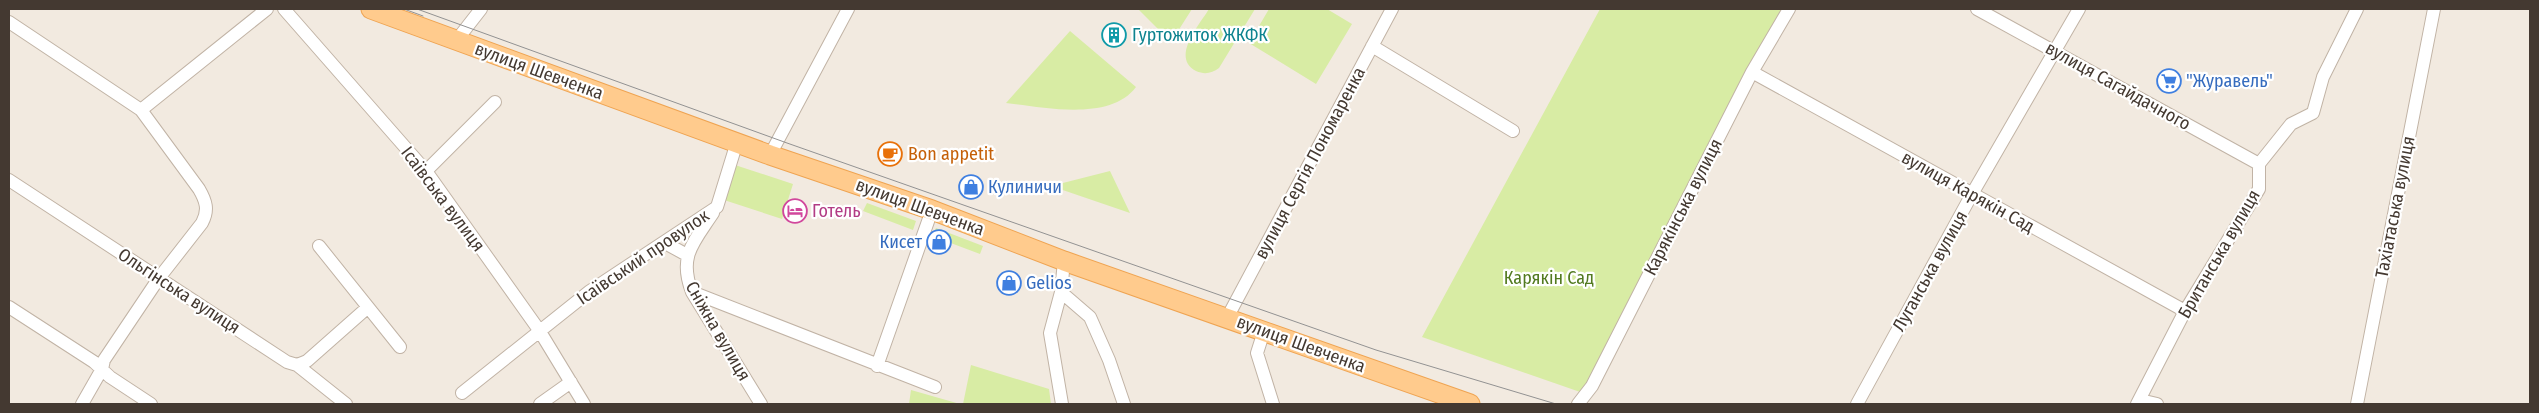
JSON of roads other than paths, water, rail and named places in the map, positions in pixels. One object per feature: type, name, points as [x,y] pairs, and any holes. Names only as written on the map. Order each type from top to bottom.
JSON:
[{"type":"main road","name":"вулиця Шевченка","points":[[371,9],[770,155],[932,210],[1064,261],[1470,404]]},
{"type":"street","points":[[141,110],[267,9]]},
{"type":"street","name":"Ісаївська вулиця","points":[[284,9],[426,171],[539,330],[584,404]]},
{"type":"street","points":[[456,41],[481,9]]},
{"type":"street","points":[[770,155],[848,9]]},
{"type":"street","name":"вулиця Сергія Пономаренка","points":[[1227,318],[1392,9]]},
{"type":"street","name":"Карякінська вулиця","points":[[1578,404],[1592,386],[1752,72],[1789,9]]},
{"type":"street","name":"вулиця Сагайдачного","points":[[1977,9],[2260,164]]},
{"type":"street","name":"Луганська вулиця","points":[[1857,404],[1972,194],[2079,9]]},
{"type":"street","name":"Британська вулиця","points":[[2139,402],[2185,311],[2259,189],[2261,177],[2260,164],[2291,124],[2313,113],[2323,77],[2357,9]]},
{"type":"street","name":"Тахіатаська вулиця","points":[[2357,404],[2434,9]]},
{"type":"street","points":[[9,22],[141,110],[199,189],[207,209],[202,223],[159,278],[104,360],[102,369],[82,404]]},
{"type":"street","points":[[1372,46],[1513,131]]},
{"type":"street","name":"вулиця Карякін Сад","points":[[1752,72],[2185,311]]},
{"type":"street","points":[[426,171],[495,102]]},
{"type":"street","name":"Ісаївський провулок","points":[[462,393],[590,291],[717,207],[737,142]]},
{"type":"street","name":"Ольгінська вулиця","points":[[9,180],[287,362],[298,365],[346,404]]},
{"type":"street","name":"Сніжна вулиця","points":[[717,207],[687,255],[685,275],[692,292],[706,316],[761,404]]},
{"type":"street","points":[[877,366],[932,210]]},
{"type":"street","name":"Сніжна вулиця","points":[[665,243],[687,255]]},
{"type":"street","points":[[319,246],[400,347]]},
{"type":"street","points":[[1062,404],[1050,333],[1061,292],[1064,261]]},
{"type":"street","points":[[692,292],[877,366],[935,387]]},
{"type":"street","points":[[1061,292],[1090,317],[1109,360],[1124,404]]},
{"type":"street","points":[[706,316],[711,307],[721,304]]},
{"type":"street","points":[[9,308],[102,369],[151,404]]},
{"type":"street","points":[[298,365],[307,361],[367,308]]},
{"type":"street","points":[[1264,330],[1257,353],[1273,404]]},
{"type":"street","points":[[540,404],[571,382]]},
{"type":"street","points":[[2139,402],[2156,404]]},
{"type":"tram line","points":[[404,9],[423,16]]},
{"type":"tram line","points":[[417,9],[787,143],[1376,350],[1556,404]]},
{"type":"place","name":"Гуртожиток ЖКФК","points":[[1114,35]]},
{"type":"place","name":"\"Журавель\"","points":[[2169,81]]},
{"type":"place","name":"Bon appetit","points":[[890,154]]},
{"type":"place","name":"Кулиничи","points":[[971,187]]},
{"type":"place","name":"Готель","points":[[795,211]]},
{"type":"place","name":"Кисет","points":[[939,242]]},
{"type":"place","name":"Gelios","points":[[1009,283]]},
{"type":"park label","name":"Карякін Сад","points":[[1549,278]]}]
